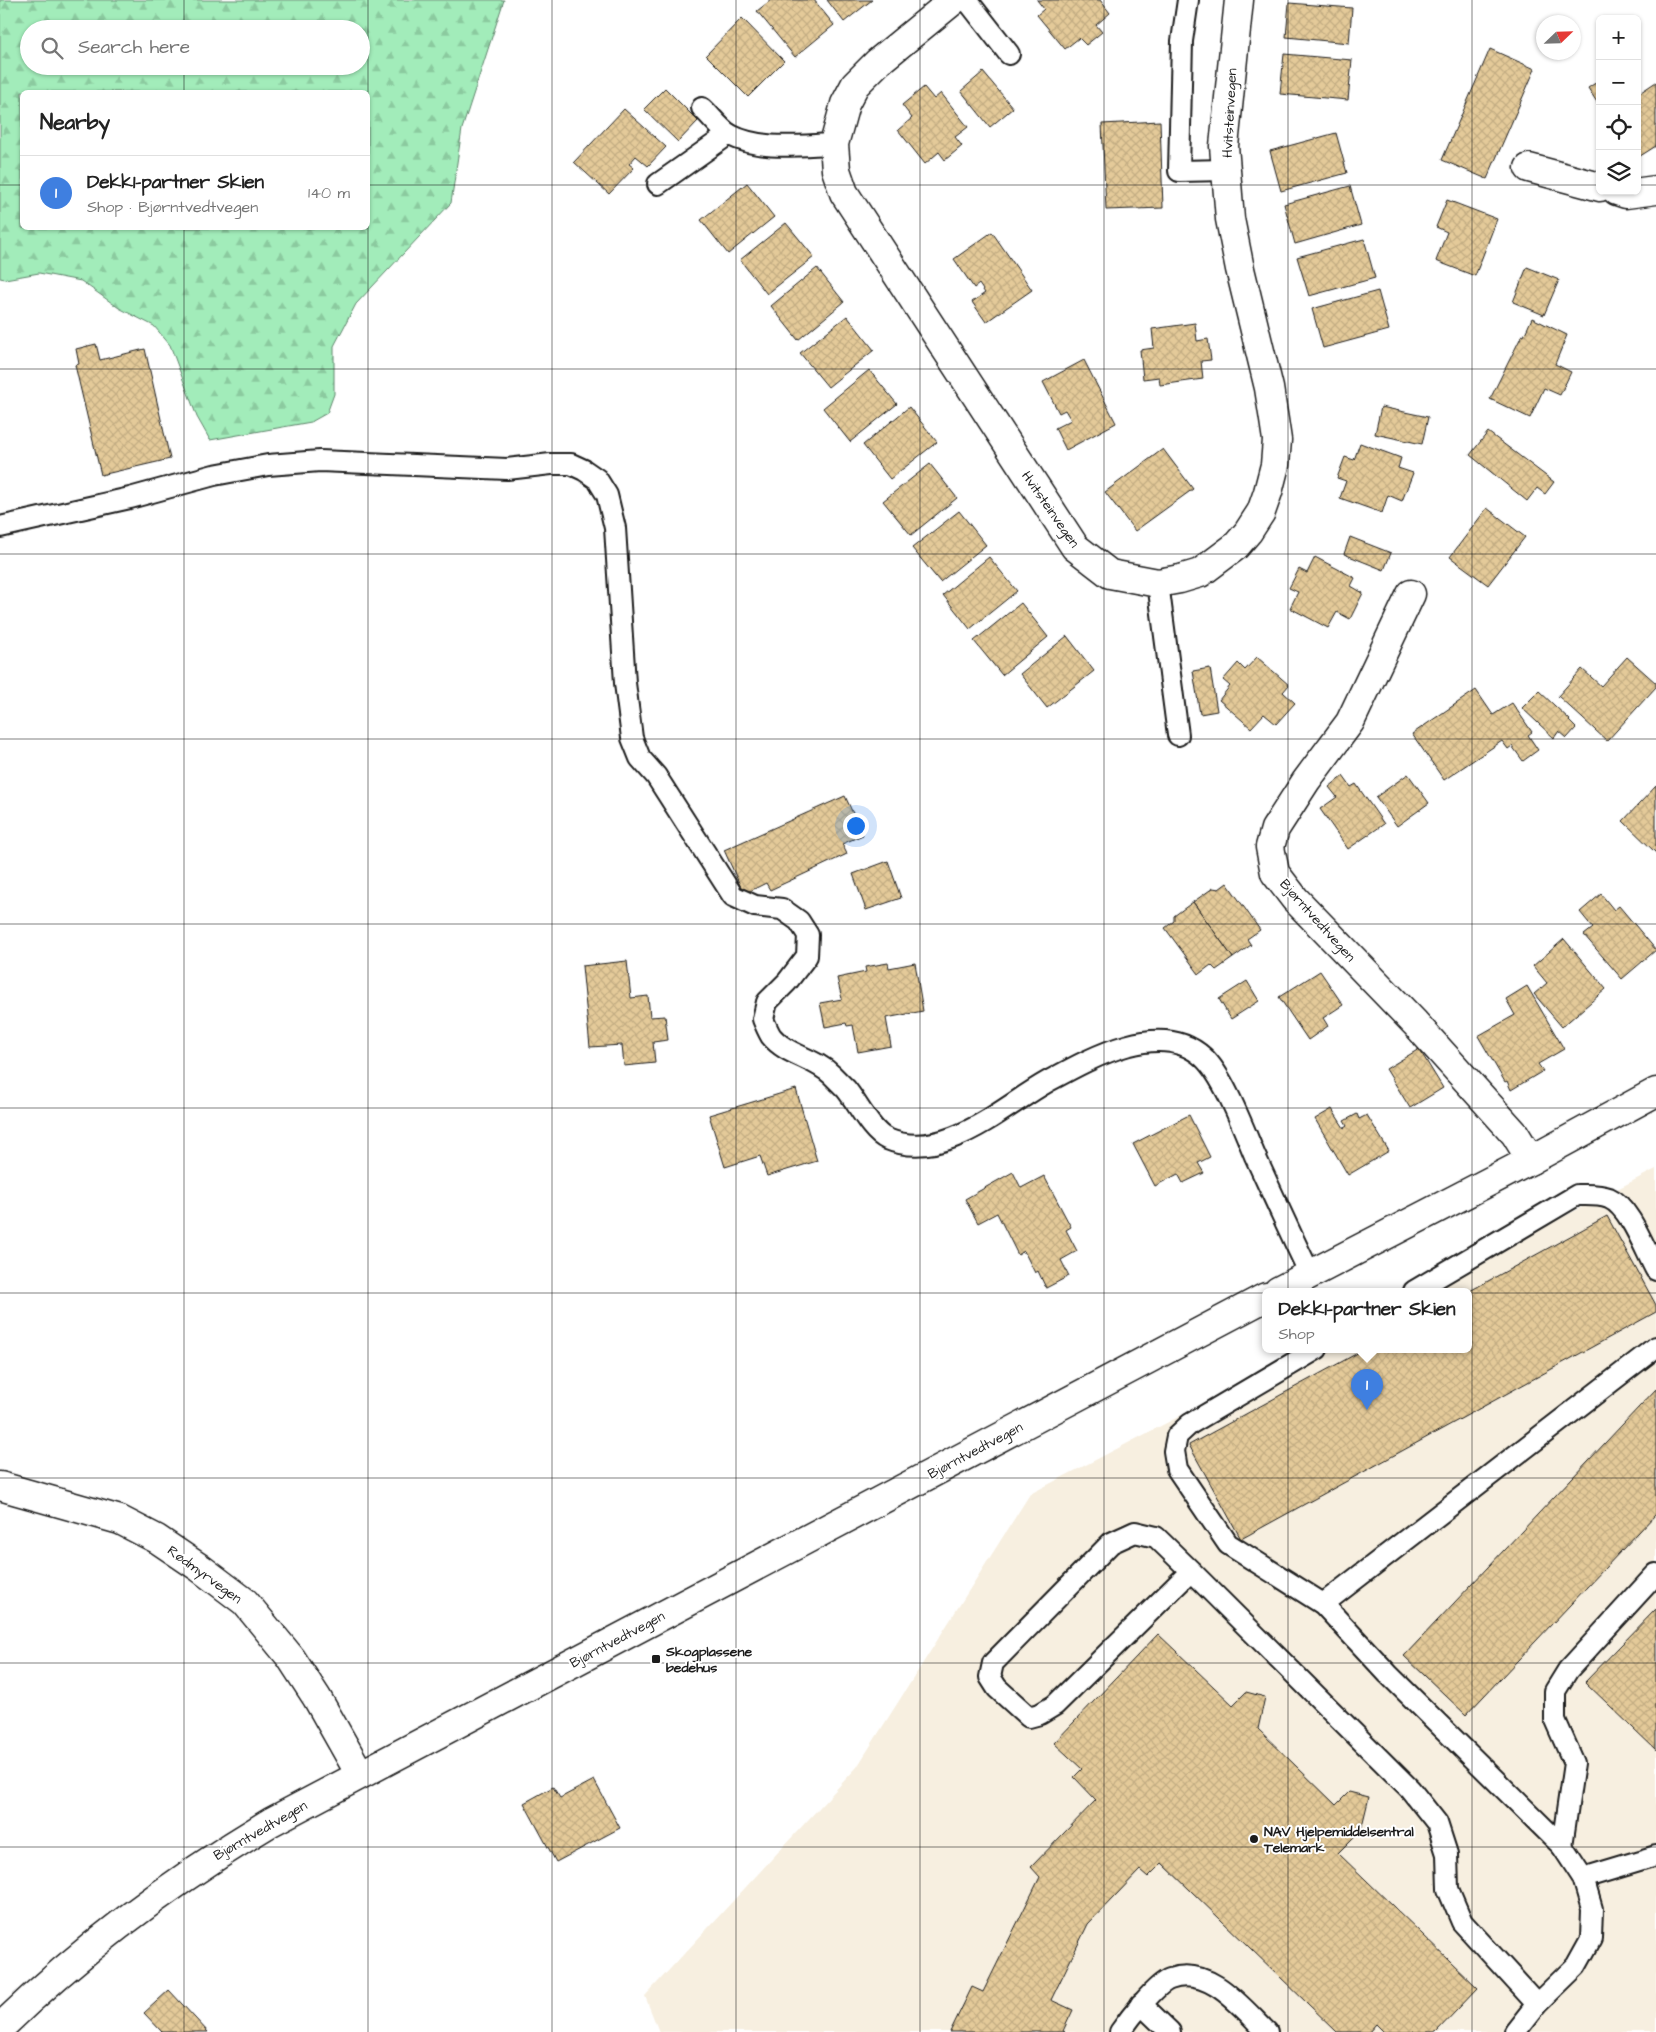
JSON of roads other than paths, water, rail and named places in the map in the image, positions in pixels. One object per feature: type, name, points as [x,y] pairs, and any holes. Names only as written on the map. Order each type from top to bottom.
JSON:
[{"type":"street","name":"Hvitsteinvegen","points":[[954,0],[878,62],[855,84],[845,104],[834,144],[836,170],[844,193],[1075,548],[1110,574],[1158,582],[1180,580],[1200,573],[1236,546],[1248,532],[1260,512],[1275,464],[1276,440],[1269,388],[1230,219],[1224,146],[1239,0]]},
{"type":"street","points":[[1529,168],[1596,186]]},
{"type":"street","points":[[1641,192],[1656,190]]},
{"type":"street","name":"Bjørntvedtvegen","points":[[1411,594],[1350,722],[1306,781],[1276,829],[1270,847],[1275,873],[1295,899],[1415,1024],[1515,1134],[1531,1160]]},
{"type":"street","points":[[1284,1288],[1531,1160],[1656,1092]]},
{"type":"street","name":"Bjørntvedtvegen","points":[[0,2028],[71,1963],[173,1884],[271,1822],[1262,1300]]},
{"type":"street","name":"Rødmyrvegen","points":[[0,1486],[120,1520],[157,1539],[245,1602],[291,1658],[317,1698],[360,1774]]},
{"type":"lane","points":[[967,0],[1009,54]]},
{"type":"lane","points":[[1188,0],[1182,41],[1179,171],[1226,170]]},
{"type":"lane","points":[[702,108],[729,134],[752,144],[786,146],[834,144]]},
{"type":"lane","points":[[658,184],[729,134]]},
{"type":"lane","points":[[0,527],[130,498],[214,475],[268,464],[320,461],[507,468],[571,464],[584,470],[597,479],[607,495],[615,528],[625,683],[632,738],[640,758],[656,776],[733,896],[755,906],[782,909],[799,920],[808,935],[807,956],[787,982],[767,1002],[763,1019],[771,1036],[786,1049],[812,1060],[829,1072],[846,1089],[874,1127],[886,1138],[908,1144],[938,1142],[966,1133],[1046,1083],[1095,1057],[1135,1043],[1158,1040],[1180,1044],[1203,1057],[1216,1072],[1310,1274]]},
{"type":"lane","points":[[1158,582],[1178,735]]},
{"type":"lane","points":[[1419,1288],[1577,1195],[1602,1196],[1611,1199],[1624,1210],[1656,1270]]},
{"type":"lane","points":[[1323,1604],[1656,1346]]},
{"type":"lane","points":[[1309,1353],[1190,1424],[1177,1436],[1174,1451],[1177,1469],[1228,1544],[1323,1604],[1388,1674],[1562,1846],[1583,1878],[1592,1908],[1591,1939],[1576,1966],[1537,2004],[1514,2032]]},
{"type":"lane","points":[[1191,1571],[1054,1705],[1040,1714],[1029,1717],[997,1688],[990,1677],[993,1663],[1111,1543],[1134,1532],[1156,1537],[1191,1571],[1410,1789],[1437,1823],[1447,1854],[1448,1889],[1462,1922],[1537,2004]]},
{"type":"lane","points":[[1562,1846],[1574,1764],[1555,1720],[1555,1691],[1568,1670],[1656,1574]]},
{"type":"lane","points":[[1583,1878],[1656,1856]]},
{"type":"lane","points":[[1120,2032],[1141,2004],[1169,1979],[1192,1976],[1218,1986],[1267,2032]]},
{"type":"lane","points":[[1141,2004],[1170,2032]]},
{"type":"place","name":"Dekk1-partner Skien","points":[[1367,1410]]},
{"type":"place","name":"Skogplassene bedehus","points":[[656,1659]]},
{"type":"place","name":"NAV Hjelpemiddelsentral Telemark","points":[[1254,1839]]}]
